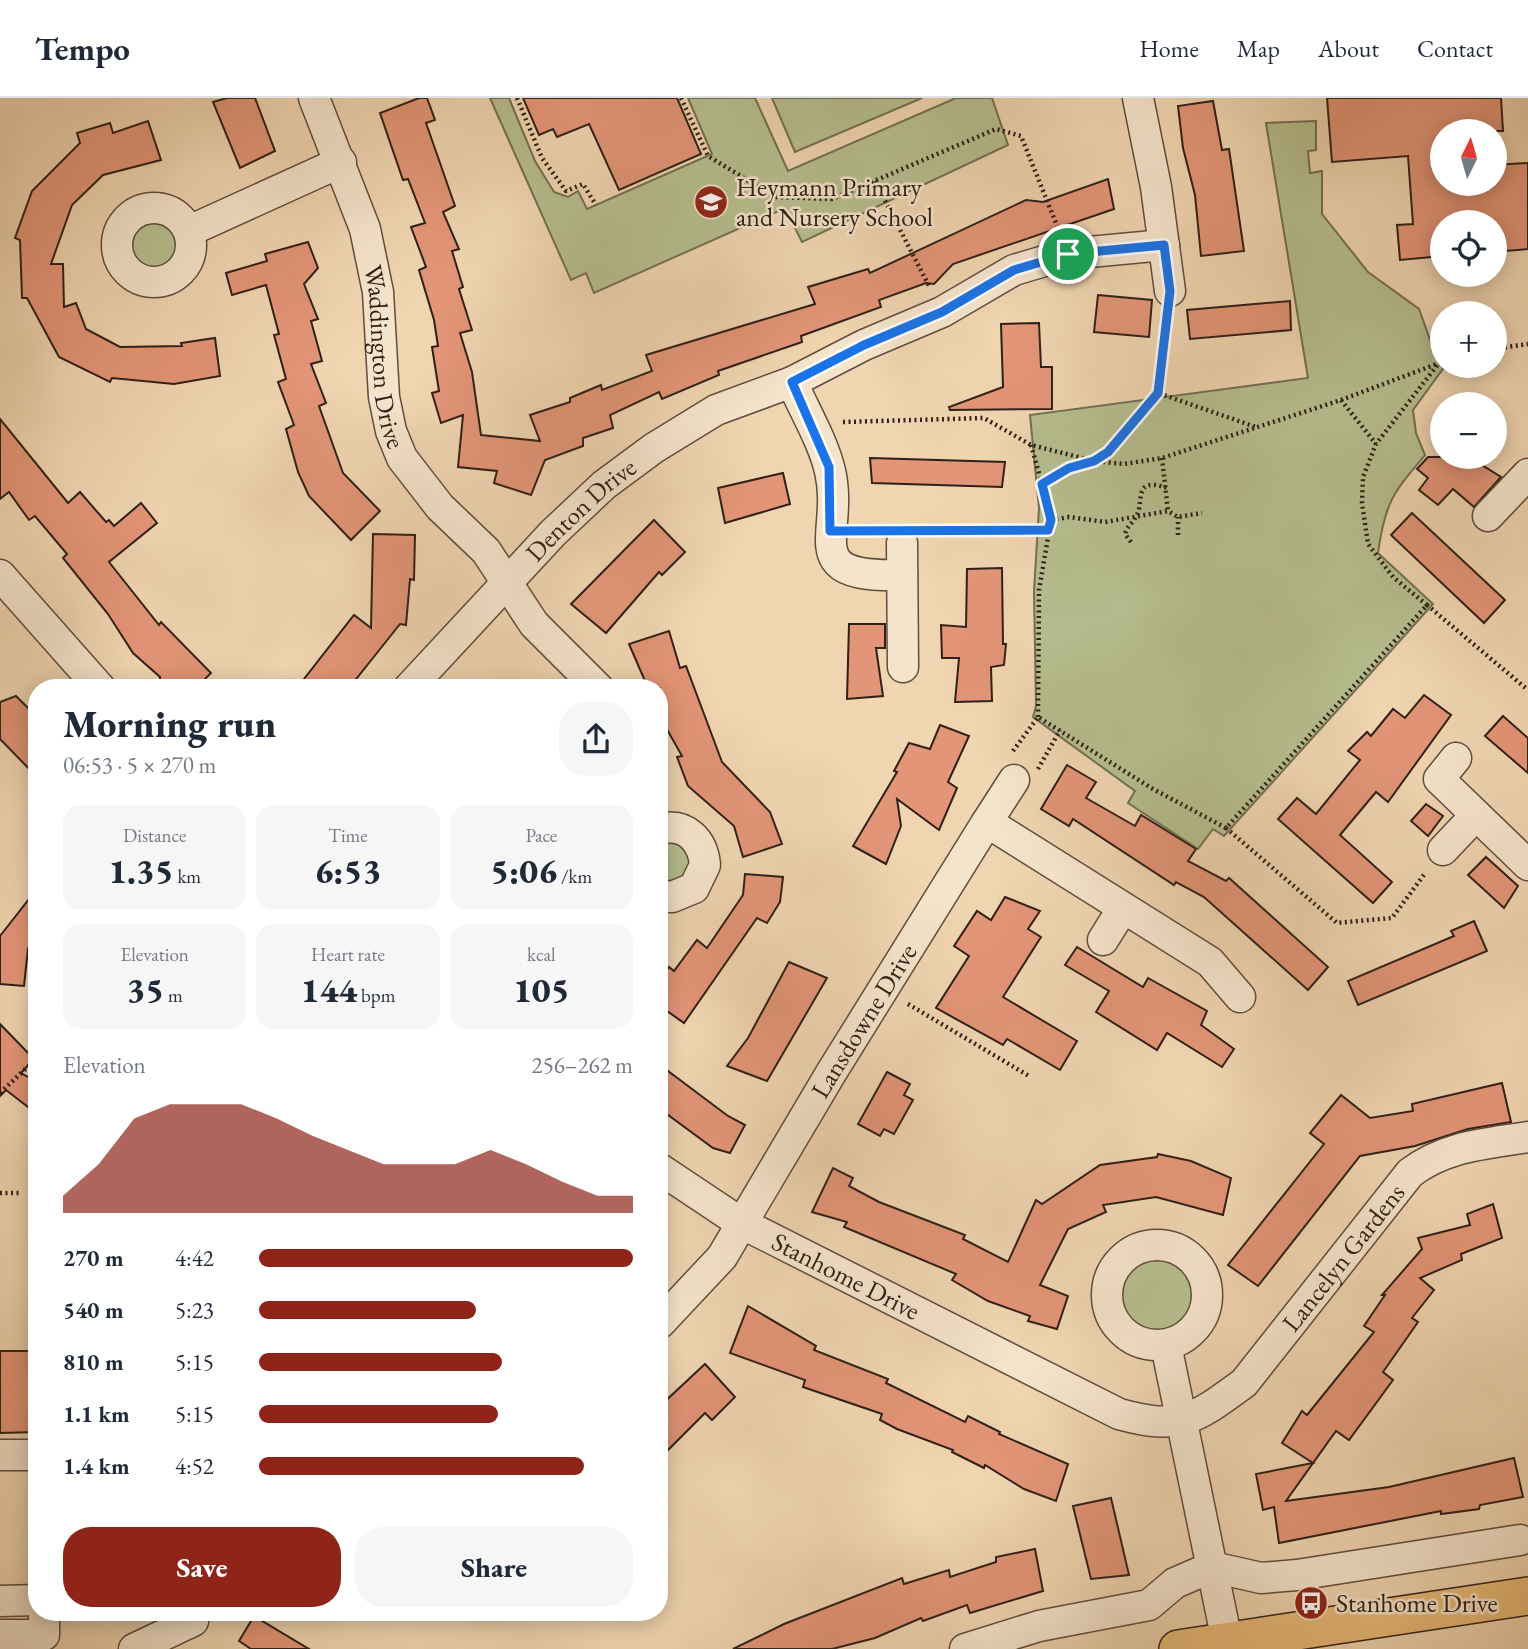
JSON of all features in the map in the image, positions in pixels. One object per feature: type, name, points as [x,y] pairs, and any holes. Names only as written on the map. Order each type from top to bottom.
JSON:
[{"type":"main road","points":[[1178,1649],[1528,1596]]},
{"type":"street","points":[[1138,98],[1156,187],[1170,291]]},
{"type":"street","name":"Waddington Drive","points":[[317,99],[365,229],[378,292],[384,397],[391,431],[402,458],[418,482],[486,551],[534,624],[589,679]]},
{"type":"street","points":[[189,230],[341,162]]},
{"type":"street","name":"Denton Drive","points":[[417,679],[506,583],[604,485],[654,448],[716,411],[792,382],[864,345],[942,312],[1014,270],[1068,254],[1164,245]]},
{"type":"street","points":[[792,382],[832,479],[830,531],[832,549],[839,564],[852,572],[869,576],[902,575]]},
{"type":"street","points":[[1488,516],[1528,474]]},
{"type":"street","points":[[902,535],[903,667]]},
{"type":"street","points":[[0,575],[92,679]]},
{"type":"street","points":[[1456,758],[1439,779],[1528,865]]},
{"type":"street","name":"Lansdowne Drive","points":[[668,1314],[722,1257],[1018,771]]},
{"type":"street","points":[[1443,850],[1476,815]]},
{"type":"street","points":[[988,822],[1210,962],[1240,997]]},
{"type":"street","points":[[668,829],[679,828],[690,833],[699,842],[705,865],[694,888],[668,897]]},
{"type":"street","points":[[1103,940],[1123,908]]},
{"type":"street","name":"Lancelyn Gardens","points":[[1182,1422],[1214,1405],[1244,1383],[1410,1173],[1430,1158],[1454,1149],[1528,1137]]},
{"type":"street","name":"Stanhome Drive","points":[[668,1174],[741,1223],[1119,1414],[1153,1423],[1182,1422]]},
{"type":"street","points":[[1166,1345],[1227,1641]]},
{"type":"street","points":[[0,1455],[28,1455]]},
{"type":"street","points":[[965,1649],[1039,1626],[1149,1605],[1175,1583],[1212,1567],[1261,1578],[1285,1576],[1520,1540]]},
{"type":"street","points":[[0,1601],[28,1600]]},
{"type":"street","points":[[0,1635],[44,1635],[44,1621]]},
{"type":"street","points":[[134,1649],[179,1622]]},
{"type":"path","points":[[517,98],[542,158],[566,191],[583,184],[596,205]]},
{"type":"path","points":[[681,98],[708,156],[775,197],[832,199],[996,129],[1021,136],[1068,254]]},
{"type":"path","points":[[875,181],[942,312]]},
{"type":"path","points":[[1042,484],[1069,468],[1094,461],[1108,452],[1158,393],[1170,291]]},
{"type":"path","points":[[1507,347],[1528,344]]},
{"type":"path","points":[[810,422],[984,418],[1031,445],[1094,461],[1125,464],[1162,458],[1341,400],[1430,366]]},
{"type":"path","points":[[1430,376],[1376,444],[1363,477],[1362,503],[1368,544],[1393,577],[1528,690]]},
{"type":"path","points":[[1158,393],[1257,427]]},
{"type":"path","points":[[1341,400],[1376,444]]},
{"type":"path","points":[[1031,445],[1051,520],[1039,590],[1038,717],[1010,754],[1018,771],[1037,771],[1060,730]]},
{"type":"path","points":[[1162,458],[1168,511]]},
{"type":"path","points":[[1131,542],[1125,534],[1137,516],[1139,494],[1144,488],[1160,485],[1167,488]]},
{"type":"path","points":[[1051,520],[1069,517],[1105,522],[1168,511],[1178,517],[1202,513]]},
{"type":"path","points":[[1178,517],[1178,535]]},
{"type":"path","points":[[830,531],[902,535],[1048,530]]},
{"type":"path","points":[[1226,828],[1427,605]]},
{"type":"path","points":[[1038,717],[1153,789],[1226,828],[1337,923],[1392,918],[1443,850]]},
{"type":"path","points":[[883,990],[1029,1076]]},
{"type":"path","points":[[0,1093],[28,1067]]},
{"type":"path","points":[[0,1193],[20,1193]]},
{"type":"green space","points":[[490,98],[509,98],[535,161],[554,192],[568,197],[578,191],[587,209],[712,154],[688,98],[755,98],[788,171],[956,98],[992,98],[1008,145],[802,242],[785,208],[594,293],[586,273],[571,280]]},
{"type":"green space","points":[[772,98],[922,98],[795,152]]},
{"type":"green space","points":[[1316,121],[1316,150],[1308,151],[1310,173],[1322,171],[1322,214],[1368,272],[1419,309],[1430,340],[1430,378],[1436,378],[1413,410],[1416,433],[1425,455],[1392,499],[1378,553],[1433,604],[1224,836],[1213,829],[1198,849],[1128,803],[1135,791],[1033,717],[1036,706],[1034,591],[1039,508],[1030,415],[1308,378],[1266,123]]},
{"type":"green space","points":[[155,220],[164,221],[172,227],[178,235],[178,253],[172,261],[164,267],[155,268],[146,267],[138,261],[132,253],[131,244],[132,235],[138,227],[146,221]]},
{"type":"green space","points":[[668,839],[686,845],[693,863],[683,880],[668,881]]},
{"type":"green space","points":[[1158,1256],[1173,1259],[1186,1267],[1194,1280],[1197,1295],[1194,1310],[1186,1323],[1173,1331],[1158,1334],[1143,1331],[1130,1323],[1122,1310],[1119,1295],[1122,1280],[1130,1267],[1143,1259]]},
{"type":"building","points":[[227,98],[255,98],[275,151],[240,168],[213,102]]},
{"type":"building","points":[[419,98],[427,98],[435,120],[426,123],[455,206],[443,212],[459,249],[452,251],[463,287],[459,289],[472,330],[460,333],[472,372],[481,435],[540,441],[530,415],[570,402],[570,398],[601,385],[602,390],[652,371],[646,355],[815,304],[808,287],[868,269],[870,273],[1026,200],[1043,202],[1108,179],[1114,209],[953,264],[934,284],[926,283],[879,300],[881,307],[801,336],[802,342],[718,371],[719,375],[662,399],[659,392],[610,415],[613,428],[583,438],[583,446],[545,460],[531,495],[494,483],[497,471],[458,467],[463,415],[441,423],[432,393],[439,391],[432,347],[438,346],[434,320],[419,270],[426,267],[411,227],[425,223],[408,179],[403,180],[380,113]]},
{"type":"building","points":[[523,98],[677,98],[701,154],[619,190],[589,124],[557,137],[553,129],[539,135]]},
{"type":"building","points":[[1327,98],[1501,98],[1502,119],[1430,119],[1430,196],[1507,196],[1507,164],[1528,163],[1528,249],[1507,251],[1507,210],[1430,210],[1430,257],[1400,260],[1397,225],[1413,224],[1408,156],[1332,162]]},
{"type":"building","points":[[1213,101],[1222,150],[1229,149],[1244,251],[1201,256],[1195,195],[1183,148],[1178,106]]},
{"type":"building","points":[[148,121],[161,160],[103,175],[72,205],[51,264],[63,264],[64,307],[76,303],[86,329],[120,347],[182,346],[181,343],[215,338],[220,376],[174,384],[112,378],[110,382],[59,357],[27,298],[22,298],[20,240],[15,238],[32,191],[80,143],[77,133],[110,123],[113,133]]},
{"type":"building","points":[[308,242],[318,268],[304,284],[318,319],[311,321],[322,361],[311,364],[326,403],[319,406],[343,473],[380,511],[351,540],[309,496],[298,472],[286,429],[294,425],[278,382],[286,379],[274,335],[279,334],[266,285],[232,295],[226,273],[267,261],[265,254]]},
{"type":"building","points":[[1098,295],[1152,300],[1149,337],[1094,332]]},
{"type":"building","points":[[1290,301],[1291,330],[1190,339],[1187,310]]},
{"type":"building","points":[[1039,323],[1041,367],[1052,367],[1052,409],[950,410],[949,407],[1003,387],[1001,324]]},
{"type":"building","points":[[0,419],[68,503],[80,492],[106,522],[109,520],[114,526],[141,503],[157,523],[109,562],[159,625],[161,622],[211,673],[205,679],[160,679],[133,653],[108,614],[63,558],[67,554],[35,516],[29,520],[9,492],[0,499]]},
{"type":"building","points":[[1430,457],[1430,469],[1488,469],[1501,477],[1474,507],[1453,489],[1438,505],[1419,490],[1428,478],[1417,469]]},
{"type":"building","points":[[870,458],[1005,462],[1002,487],[872,483]]},
{"type":"building","points":[[783,473],[790,504],[725,523],[718,488]]},
{"type":"building","points":[[1412,513],[1505,600],[1484,623],[1391,535]]},
{"type":"building","points":[[654,520],[685,552],[662,575],[659,572],[606,633],[571,604]]},
{"type":"building","points":[[373,534],[415,535],[414,580],[410,579],[406,625],[400,624],[356,679],[304,679],[354,615],[371,628]]},
{"type":"building","points":[[1002,568],[1003,644],[1006,644],[1004,665],[991,667],[992,701],[955,702],[959,658],[942,658],[941,625],[966,627],[967,569]]},
{"type":"building","points":[[849,624],[885,624],[885,648],[876,648],[883,696],[847,699]]},
{"type":"building","points":[[669,631],[680,668],[686,666],[722,762],[770,812],[782,844],[743,857],[734,826],[688,786],[677,757],[682,756],[668,731],[668,679],[644,679],[629,644]]},
{"type":"building","points":[[1424,695],[1451,715],[1388,802],[1376,792],[1340,835],[1392,882],[1373,903],[1278,819],[1297,798],[1316,814],[1360,760],[1348,751],[1367,732],[1371,736],[1393,709],[1405,718]]},
{"type":"building","points":[[16,696],[28,708],[28,768],[0,739],[0,702]]},
{"type":"building","points":[[1503,716],[1528,738],[1528,773],[1485,736]]},
{"type":"building","points":[[940,725],[969,736],[948,782],[957,788],[939,830],[897,799],[901,826],[886,864],[853,846],[897,772],[894,771],[909,743],[930,749]]},
{"type":"building","points":[[1067,765],[1096,782],[1086,798],[1135,826],[1141,815],[1196,849],[1188,861],[1226,881],[1229,878],[1328,967],[1308,990],[1204,897],[1176,882],[1174,885],[1073,819],[1069,826],[1041,809]]},
{"type":"building","points":[[1426,804],[1443,816],[1428,836],[1411,821]]},
{"type":"building","points":[[1486,857],[1518,886],[1504,908],[1468,875]]},
{"type":"building","points":[[745,874],[783,877],[780,902],[767,923],[757,918],[684,1023],[668,1012],[668,969],[674,971],[697,940],[707,948],[743,895]]},
{"type":"building","points":[[1005,897],[1040,911],[1028,929],[1041,937],[1003,997],[1077,1041],[1060,1070],[1007,1039],[1003,1045],[936,1008],[969,956],[954,946],[977,911],[991,920]]},
{"type":"building","points":[[28,900],[28,949],[24,986],[0,984],[0,936]]},
{"type":"building","points":[[1474,921],[1487,951],[1358,1005],[1348,981],[1454,936],[1451,931]]},
{"type":"building","points":[[1077,947],[1143,987],[1148,978],[1207,1011],[1201,1025],[1234,1049],[1222,1067],[1167,1033],[1157,1050],[1096,1012],[1109,991],[1065,965]]},
{"type":"building","points":[[789,962],[827,978],[767,1081],[727,1066],[748,1038]]},
{"type":"building","points":[[0,1024],[28,1053],[28,1065],[21,1073],[28,1077],[28,1107],[6,1090],[0,1096]]},
{"type":"building","points":[[668,1071],[728,1116],[745,1125],[730,1153],[713,1148],[668,1115]]},
{"type":"building","points":[[887,1072],[910,1084],[904,1095],[913,1100],[894,1134],[884,1129],[880,1136],[858,1124]]},
{"type":"building","points":[[1502,1083],[1511,1122],[1468,1129],[1415,1146],[1360,1156],[1258,1286],[1228,1265],[1324,1144],[1310,1133],[1341,1095],[1370,1118],[1413,1111],[1412,1104]]},
{"type":"building","points":[[1158,1154],[1191,1161],[1231,1178],[1223,1215],[1156,1197],[1103,1205],[1106,1212],[1068,1229],[1040,1285],[1068,1296],[1057,1329],[1028,1321],[1030,1316],[988,1301],[952,1280],[956,1274],[844,1227],[847,1222],[812,1212],[833,1168],[853,1178],[849,1186],[879,1202],[965,1235],[963,1239],[1008,1262],[1036,1200],[1042,1204],[1100,1165],[1157,1157]]},
{"type":"building","points":[[1493,1204],[1502,1238],[1461,1254],[1462,1260],[1420,1278],[1434,1290],[1412,1318],[1418,1322],[1383,1372],[1393,1380],[1349,1440],[1336,1431],[1286,1501],[1389,1487],[1514,1458],[1523,1497],[1480,1505],[1479,1509],[1441,1514],[1441,1511],[1279,1543],[1274,1507],[1263,1510],[1256,1474],[1313,1463],[1282,1443],[1302,1411],[1307,1415],[1374,1332],[1364,1326],[1385,1295],[1382,1295],[1422,1249],[1418,1238],[1470,1225],[1467,1214]]},
{"type":"building","points":[[748,1306],[816,1346],[814,1350],[888,1379],[886,1383],[965,1422],[968,1416],[1000,1432],[999,1434],[1068,1464],[1056,1501],[1024,1489],[985,1465],[984,1468],[952,1452],[953,1450],[897,1429],[880,1420],[882,1414],[803,1387],[805,1380],[730,1353]]},
{"type":"building","points":[[0,1351],[28,1351],[28,1432],[0,1433]]},
{"type":"building","points":[[705,1364],[735,1397],[712,1420],[705,1413],[668,1450],[668,1399]]},
{"type":"building","points":[[1111,1498],[1129,1575],[1091,1579],[1073,1506]]},
{"type":"building","points":[[1035,1549],[1043,1591],[970,1613],[967,1605],[923,1621],[921,1618],[875,1638],[832,1649],[733,1649],[784,1624],[902,1578],[904,1584],[949,1570],[950,1577],[996,1562],[996,1557]]},
{"type":"building","points":[[251,1621],[262,1621],[309,1649],[251,1649],[239,1641]]},
{"type":"place","name":"Heymann Primary and Nursery School","points":[[711,202]]},
{"type":"place","name":"Stanhome Drive","points":[[1311,1603]]},
{"type":"route","points":[[1164,245],[1170,291],[1158,393],[1108,452],[1094,461],[1069,468],[1042,484],[1051,520],[1048,530],[830,531],[832,479],[829,467],[792,382],[864,345],[942,312],[1014,270],[1068,254],[1164,245]]}]
